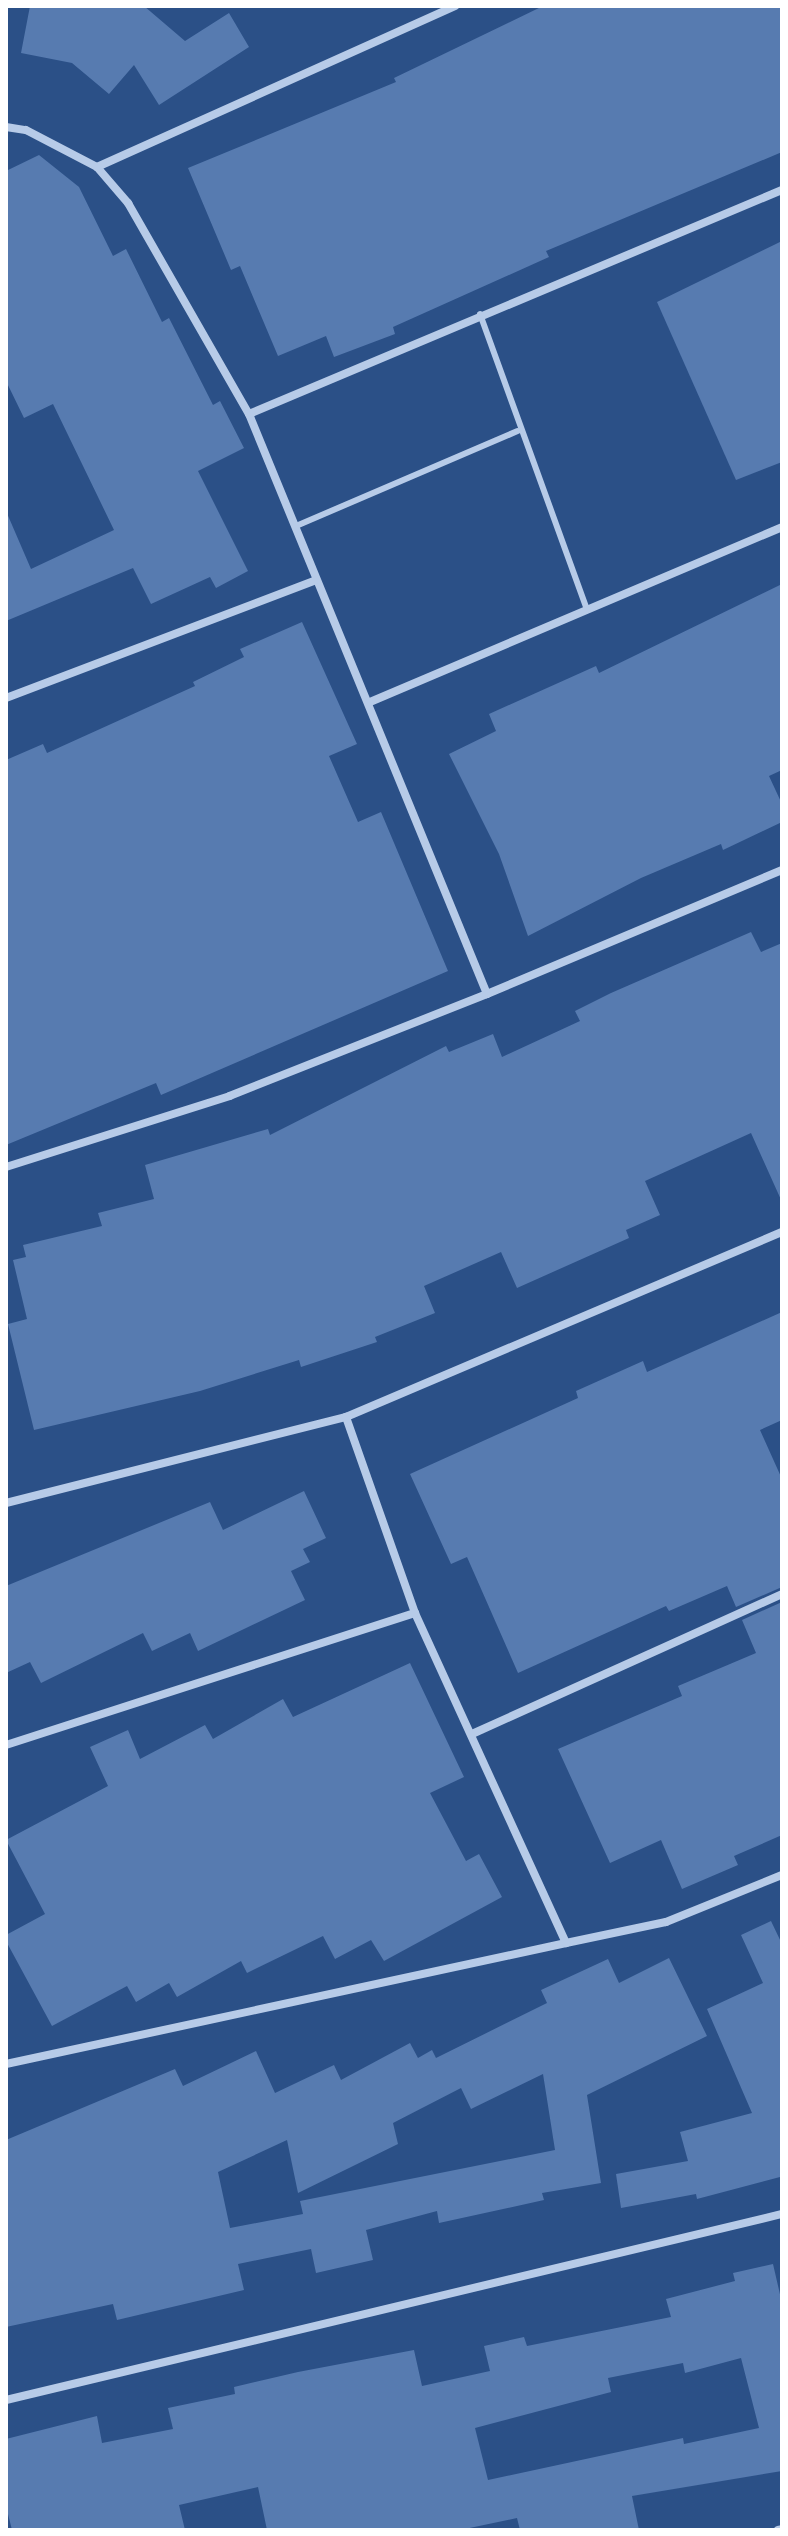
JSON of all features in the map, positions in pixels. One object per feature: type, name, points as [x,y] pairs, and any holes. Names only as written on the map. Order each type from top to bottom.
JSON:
[{"type":"street","points":[[97,167],[455,6]]},
{"type":"street","points":[[6,127],[26,130],[97,167],[128,203],[249,414],[316,580],[370,702],[487,994]]},
{"type":"street","points":[[249,414],[480,314],[782,190]]},
{"type":"street","points":[[370,702],[782,527]]},
{"type":"street","points":[[6,698],[316,580]]},
{"type":"street","points":[[6,1167],[230,1096],[487,994],[782,870]]},
{"type":"street","points":[[6,1503],[346,1417],[782,1232]]},
{"type":"street","points":[[346,1417],[415,1613],[566,1943]]},
{"type":"street","points":[[472,1734],[782,1594]]},
{"type":"street","points":[[6,1745],[415,1613]]},
{"type":"street","points":[[6,2064],[666,1922],[782,1875]]},
{"type":"street","points":[[6,2400],[782,2214]]},
{"type":"lane","points":[[480,314],[518,431],[587,610]]},
{"type":"lane","points":[[296,526],[518,431]]},
{"type":"building","points":[[30,6],[144,6],[185,41],[229,13],[249,47],[159,105],[134,65],[109,94],[72,63],[21,53]]},
{"type":"building","points":[[543,6],[782,6],[782,152],[546,251],[549,257],[393,327],[395,334],[334,357],[326,336],[278,356],[240,266],[231,270],[188,168],[396,82],[394,78]]},
{"type":"building","points":[[39,155],[79,187],[113,256],[126,249],[162,322],[169,318],[213,405],[220,401],[244,448],[198,471],[248,571],[216,588],[210,577],[151,604],[133,568],[6,621],[6,511],[31,569],[114,530],[53,404],[24,418],[6,381],[6,171]]},
{"type":"building","points":[[782,241],[782,462],[736,480],[657,302]]},
{"type":"building","points":[[782,584],[782,770],[769,776],[782,804],[782,822],[723,850],[721,844],[641,878],[528,936],[499,854],[449,754],[496,731],[489,714],[596,666],[599,673]]},
{"type":"building","points":[[302,622],[357,744],[329,756],[358,822],[381,812],[448,971],[161,1095],[156,1083],[6,1145],[6,760],[43,744],[47,753],[195,686],[193,682],[244,657],[240,649]]},
{"type":"building","points":[[751,932],[761,952],[782,943],[782,1202],[751,1133],[645,1181],[660,1215],[626,1230],[629,1238],[517,1288],[501,1252],[424,1286],[435,1313],[375,1337],[377,1342],[301,1367],[299,1360],[200,1391],[34,1430],[8,1324],[27,1319],[13,1260],[26,1257],[23,1245],[102,1226],[98,1213],[154,1199],[145,1165],[268,1129],[270,1135],[446,1046],[449,1052],[493,1034],[502,1057],[580,1021],[575,1011]]},
{"type":"building","points":[[782,1312],[782,1420],[760,1430],[782,1479],[782,1587],[736,1607],[727,1586],[669,1611],[666,1606],[518,1673],[467,1557],[451,1564],[410,1474],[578,1398],[576,1391],[643,1361],[647,1372]]},
{"type":"building","points":[[304,1491],[326,1538],[303,1549],[310,1562],[291,1571],[305,1600],[198,1651],[190,1633],[152,1651],[143,1633],[41,1683],[30,1662],[6,1673],[6,1586],[210,1502],[223,1530]]},
{"type":"building","points":[[782,1602],[782,1835],[734,1856],[738,1865],[682,1889],[661,1840],[610,1863],[558,1749],[682,1696],[678,1686],[756,1653],[742,1620]]},
{"type":"building","points":[[410,1663],[464,1777],[430,1793],[466,1861],[479,1854],[502,1897],[384,1961],[371,1940],[335,1959],[323,1936],[247,1973],[241,1961],[177,1997],[169,1983],[136,2002],[127,1986],[52,2026],[6,1941],[6,1935],[45,1914],[6,1840],[108,1786],[90,1747],[128,1730],[140,1759],[205,1725],[213,1739],[283,1699],[293,1717]]},
{"type":"building","points":[[771,1921],[782,1944],[782,2183],[780,2177],[697,2199],[696,2194],[621,2208],[616,2174],[688,2161],[680,2132],[752,2113],[707,2009],[763,1983],[741,1935]]},
{"type":"building","points":[[669,1958],[707,2036],[587,2095],[601,2183],[542,2193],[544,2200],[439,2223],[437,2211],[366,2230],[373,2260],[316,2273],[311,2249],[238,2264],[244,2290],[117,2320],[113,2304],[6,2327],[6,2140],[175,2069],[183,2086],[256,2051],[275,2093],[334,2065],[341,2080],[410,2043],[418,2058],[432,2050],[436,2058],[547,2003],[541,1990],[608,1959],[619,1983]],"holes":[[[543,2074],[555,2150],[300,2201],[303,2214],[230,2228],[218,2172],[287,2140],[298,2193],[398,2144],[393,2123],[461,2088],[471,2109]]]},
{"type":"building","points":[[773,2264],[782,2303],[782,2471],[632,2496],[639,2530],[520,2530],[517,2518],[460,2530],[267,2530],[258,2487],[179,2505],[185,2530],[12,2530],[6,2506],[6,2439],[97,2416],[102,2443],[173,2429],[168,2408],[235,2394],[234,2387],[414,2350],[422,2386],[490,2371],[484,2346],[524,2337],[527,2346],[671,2317],[666,2299],[735,2281],[733,2273]],"holes":[[[741,2358],[759,2428],[684,2444],[683,2438],[488,2480],[475,2428],[611,2392],[608,2378],[683,2363],[685,2373]]]}]
